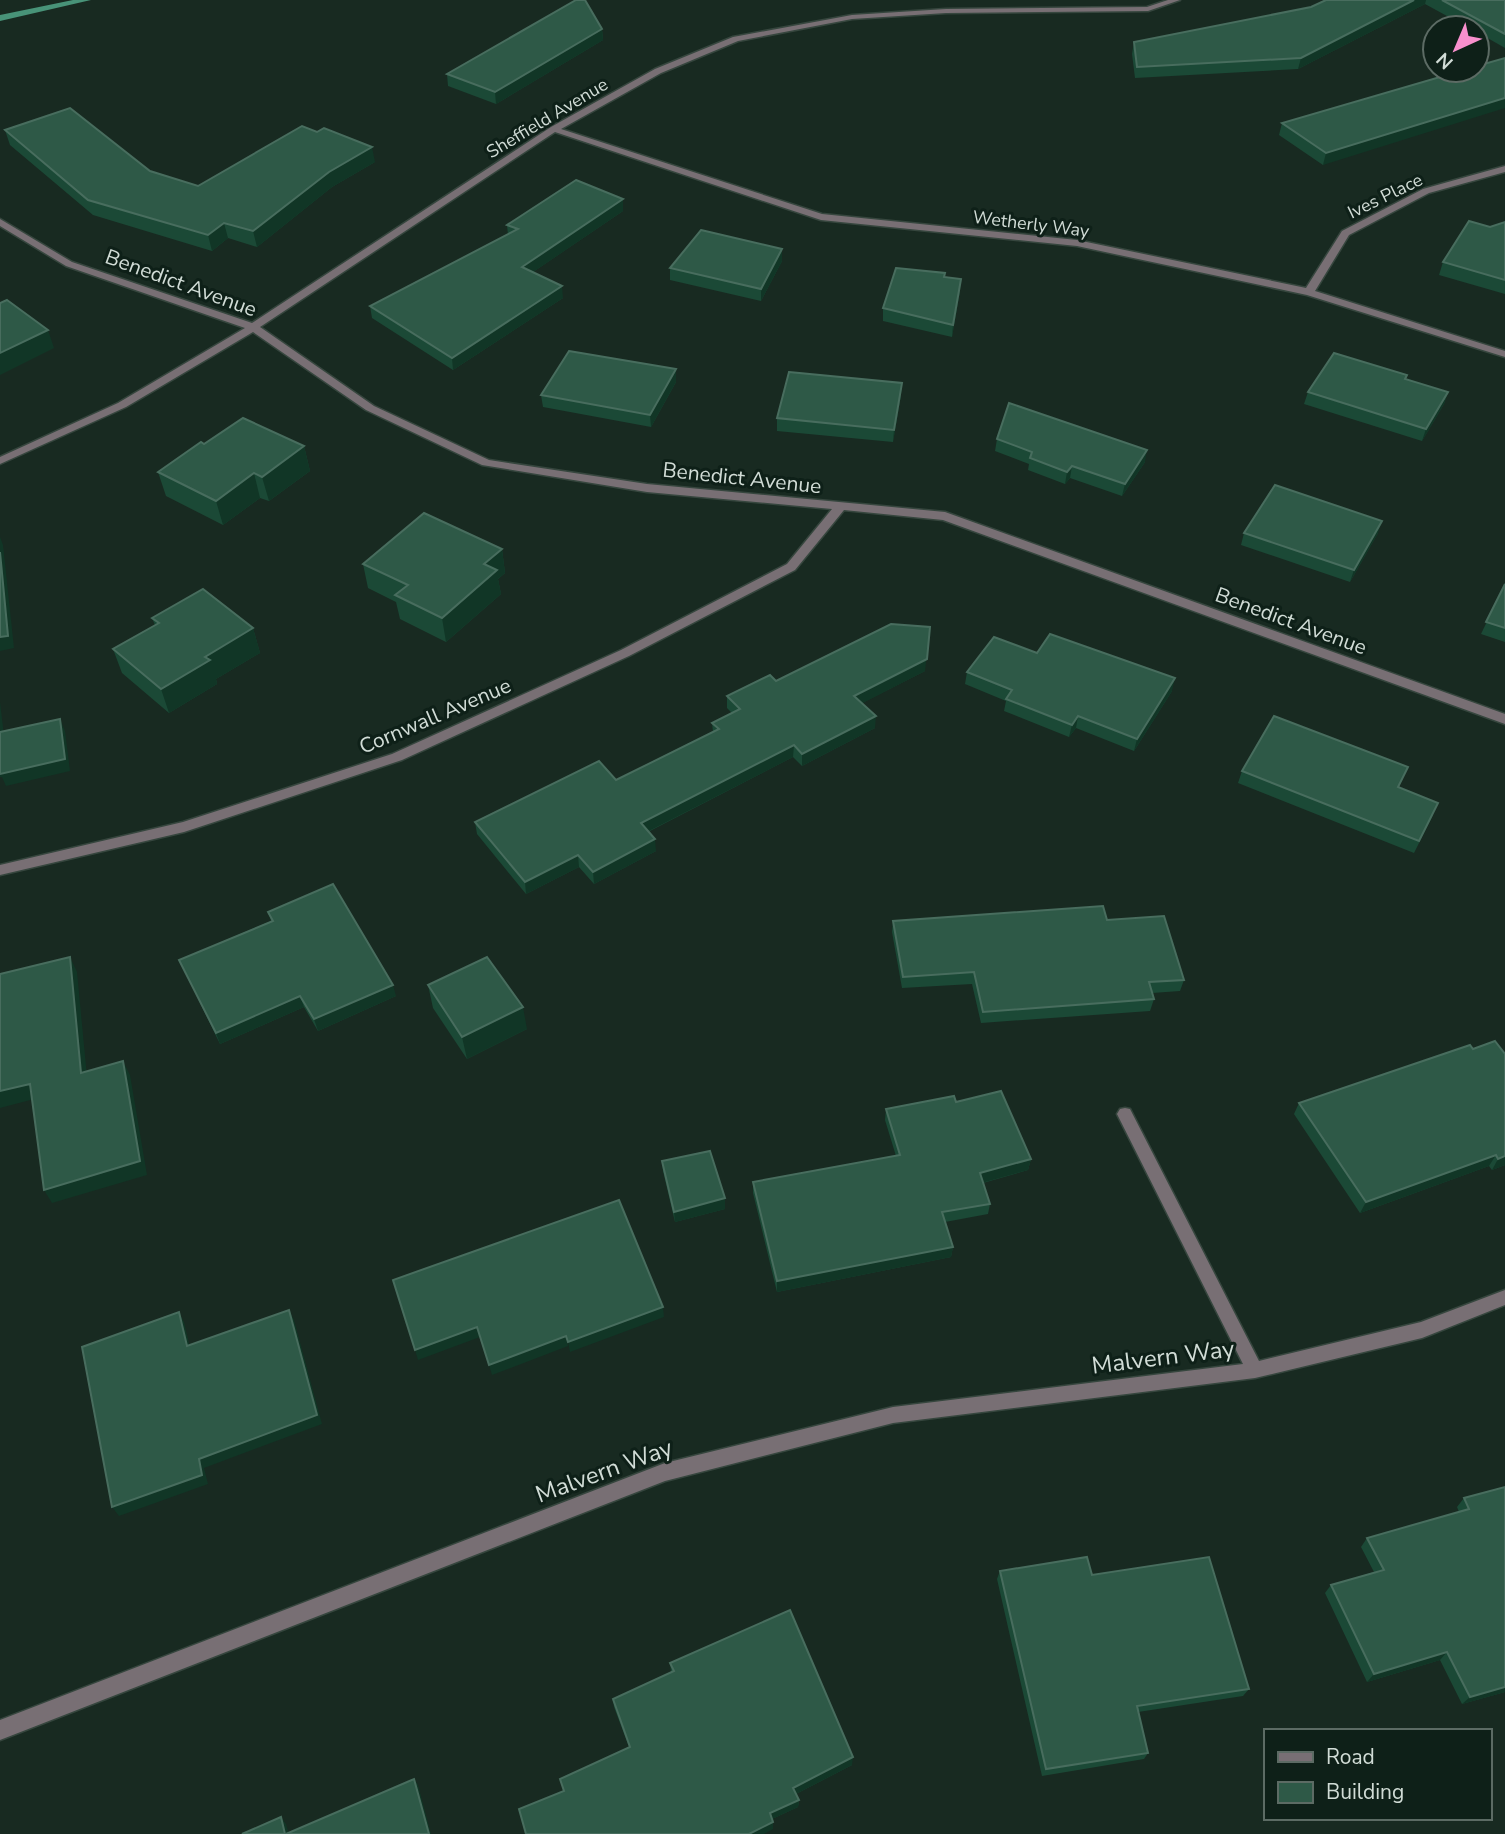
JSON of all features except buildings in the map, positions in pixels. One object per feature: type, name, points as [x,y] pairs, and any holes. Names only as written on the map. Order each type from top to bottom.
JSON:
[{"type":"street","name":"Sheffield Avenue","points":[[0,461],[122,405],[253,327],[554,129],[658,71],[736,39],[852,17],[946,11],[1148,9],[1176,0]]},
{"type":"street","name":"Wetherly Way","points":[[554,129],[821,217],[1077,243],[1308,292],[1505,354]]},
{"type":"street","name":"Ives Place","points":[[1308,292],[1345,233],[1426,191],[1505,169]]},
{"type":"street","name":"Benedict Avenue","points":[[0,222],[69,264],[253,327],[370,408],[486,463],[647,488],[945,516],[1505,719]]},
{"type":"street","name":"Cornwall Avenue","points":[[0,870],[184,827],[397,757],[625,653],[792,567],[841,507]]},
{"type":"street","name":"Malvern Way","points":[[1125,1114],[1255,1370]]},
{"type":"street","name":"Malvern Way","points":[[0,1730],[665,1472],[893,1415],[1255,1370],[1422,1330],[1505,1297]]},
{"type":"waterway","points":[[0,18],[86,0]]}]
